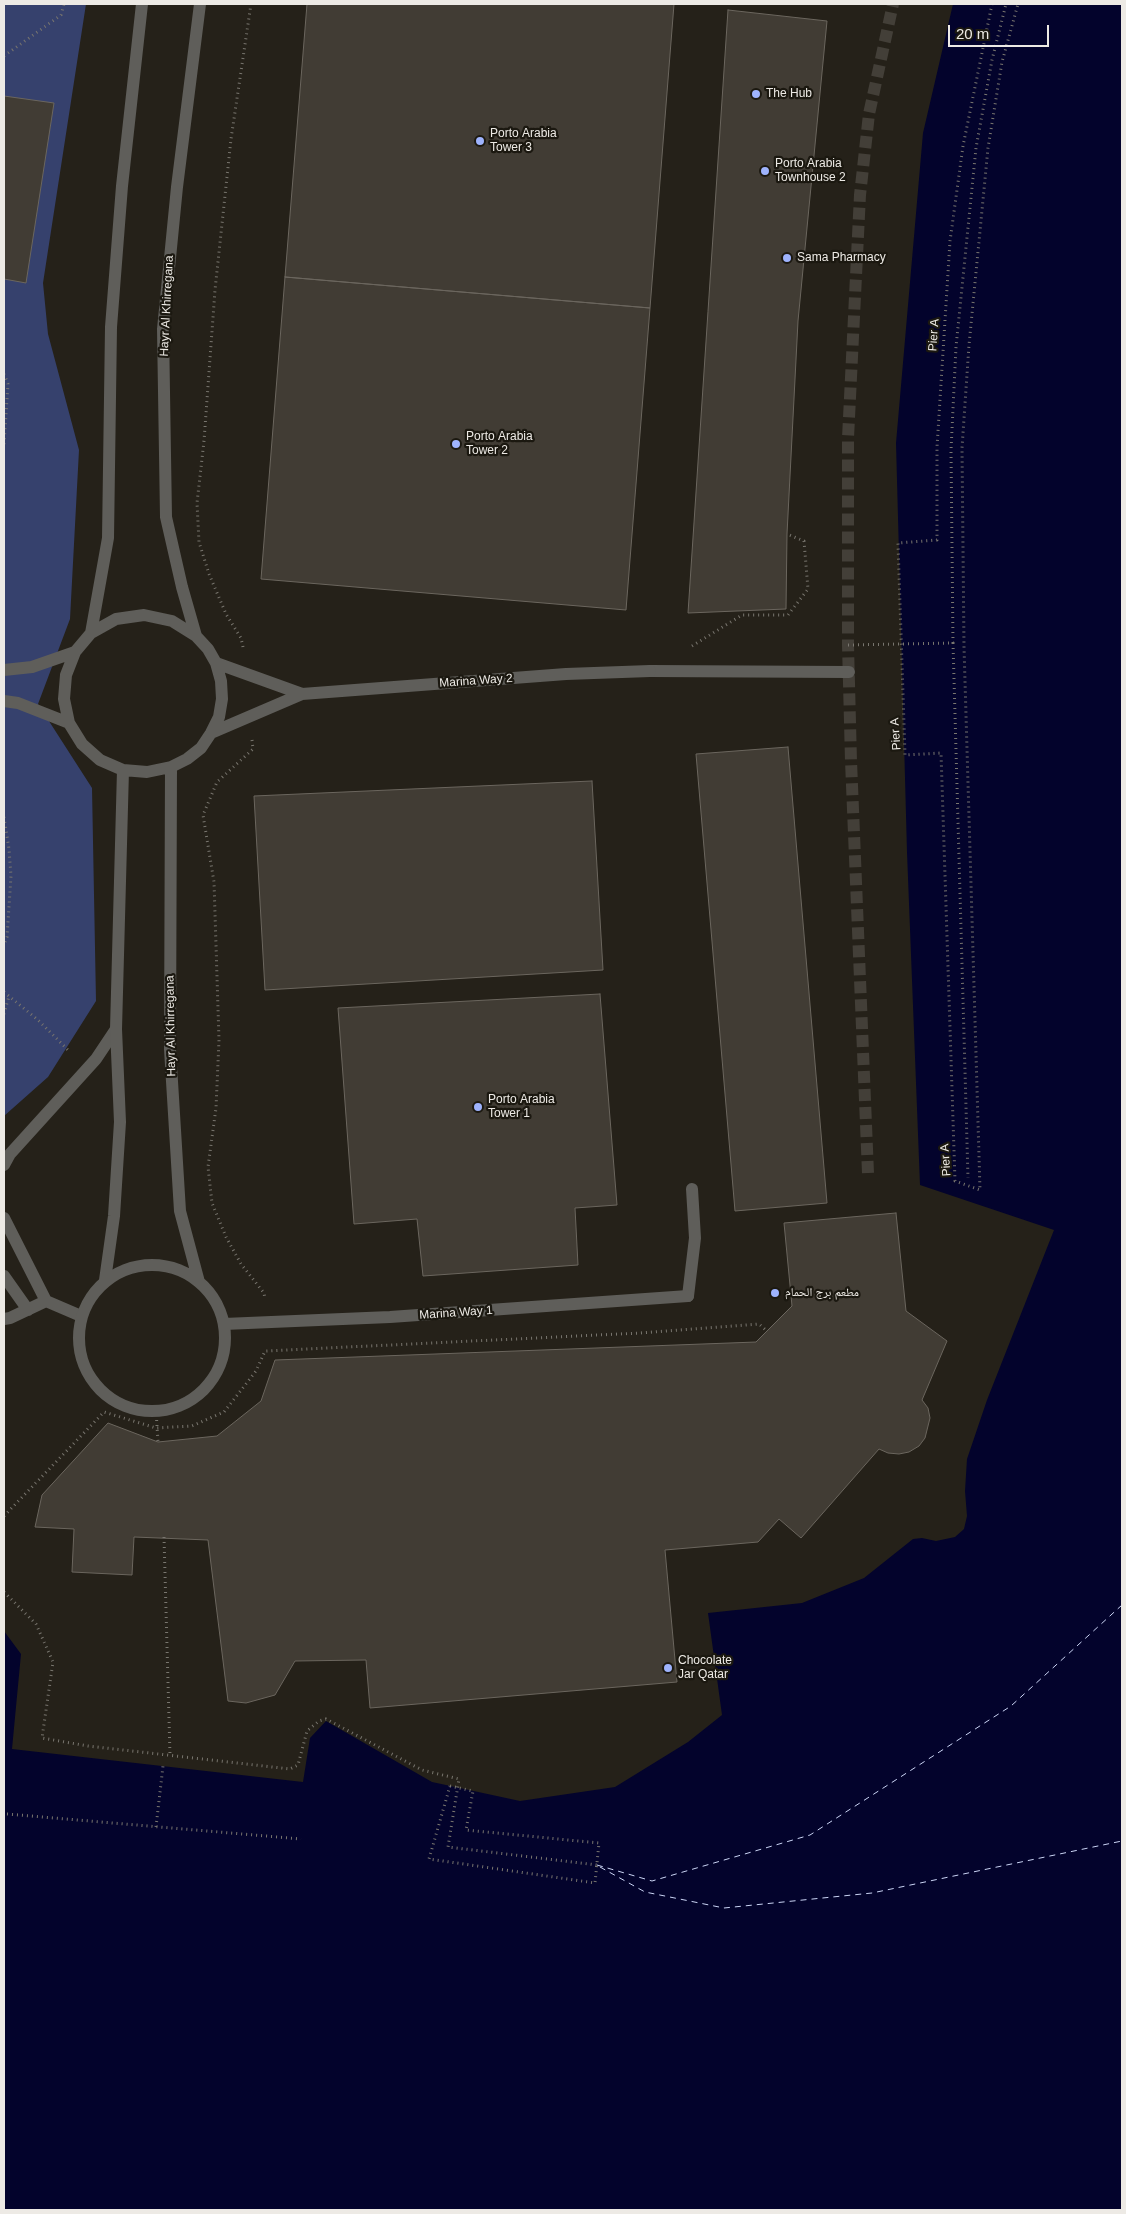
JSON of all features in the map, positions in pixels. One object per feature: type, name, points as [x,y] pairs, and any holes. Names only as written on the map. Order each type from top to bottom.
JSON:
[{"type":"street","points":[[91,634],[108,538],[111,327],[122,186],[142,4]]},
{"type":"street","name":"Hayr Al Khirregana","points":[[196,636],[182,587],[166,517],[163,329],[176,187],[200,4]]},
{"type":"street","points":[[144,615],[172,621],[196,636],[208,649],[216,663],[221,681],[222,699],[219,717],[212,733],[201,748],[187,760],[171,767],[147,772],[123,770],[100,760],[82,744],[69,723],[64,699],[66,674],[76,652],[91,634],[116,619],[144,615]]},
{"type":"street","points":[[4,670],[32,667],[76,652]]},
{"type":"street","name":"Marina Way 2","points":[[216,663],[302,694]]},
{"type":"street","name":"Marina Way 2","points":[[212,733],[302,694],[566,674],[650,671],[849,672]]},
{"type":"street","points":[[4,701],[18,703],[69,723]]},
{"type":"street","name":"Hayr Al Khirregana","points":[[171,767],[170,1049],[180,1211],[199,1282]]},
{"type":"street","points":[[105,1280],[114,1216],[120,1122],[116,1029],[123,770]]},
{"type":"street","points":[[4,1165],[10,1154],[87,1069],[116,1029]]},
{"type":"street","name":"Marina Way 1","points":[[224,1324],[390,1317],[688,1296],[695,1238],[692,1189]]},
{"type":"street","points":[[4,1218],[46,1301],[81,1316]]},
{"type":"street","points":[[143,1265],[156,1265],[183,1271],[199,1282],[215,1301],[224,1324],[225,1346],[219,1367],[207,1386],[190,1400],[170,1409],[148,1411],[127,1407],[107,1396],[92,1380],[82,1360],[78,1338],[81,1316],[91,1296],[105,1280],[123,1270],[143,1265]]},
{"type":"street","points":[[4,1276],[28,1310]]},
{"type":"street","points":[[4,1319],[46,1301]]},
{"type":"path","points":[[4,56],[62,15],[64,4]]},
{"type":"path","name":"Pier A","points":[[992,4],[963,146],[950,241],[937,438],[937,540],[898,543],[905,755],[941,752],[955,1181],[980,1190],[964,647],[962,448],[969,345],[987,158],[1002,62],[1018,4]]},
{"type":"path","points":[[968,1178],[953,642],[950,460],[956,347],[976,148],[992,60],[1006,4]]},
{"type":"path","points":[[4,374],[8,384],[4,445]]},
{"type":"path","points":[[650,671],[742,615],[788,615],[808,589],[804,541],[787,534]]},
{"type":"path","points":[[848,645],[953,642]]},
{"type":"path","points":[[4,818],[11,876],[4,944]]},
{"type":"path","points":[[4,992],[60,1040],[87,1069]]},
{"type":"path","points":[[4,1014],[10,996]]},
{"type":"path","points":[[4,1516],[104,1412],[156,1428],[192,1426],[224,1412],[256,1371],[265,1351],[640,1333],[759,1324],[767,1331]]},
{"type":"path","points":[[156,1410],[158,1442]]},
{"type":"path","points":[[164,1538],[170,1755]]},
{"type":"path","points":[[4,1592],[36,1624],[54,1662],[42,1738],[290,1769],[298,1765],[307,1731],[319,1721],[326,1719],[422,1770],[459,1779],[448,1847],[597,1865]]},
{"type":"path","points":[[156,1827],[164,1766]]},
{"type":"path","points":[[450,1786],[473,1791],[466,1830],[599,1843],[597,1865],[595,1883],[429,1859],[450,1786]]},
{"type":"path","points":[[7,1814],[301,1839]]},
{"type":"shaded area","points":[[4,4],[86,4],[43,283],[48,334],[79,450],[70,619],[38,704],[92,788],[96,1001],[48,1077],[4,1116]]},
{"type":"shaded area","points":[[953,4],[1122,4],[1122,2210],[4,2210],[4,1631],[21,1654],[12,1749],[303,1782],[310,1738],[326,1721],[432,1782],[520,1801],[615,1787],[688,1742],[722,1715],[708,1613],[802,1603],[864,1578],[913,1539],[922,1538],[936,1541],[955,1537],[964,1529],[967,1516],[965,1491],[967,1459],[987,1400],[1054,1230],[920,1185],[907,852],[896,443],[923,133]]},
{"type":"building","name":"Porto Arabia Tower 3","points":[[307,4],[674,4],[650,308],[285,277]]},
{"type":"building","name":"Porto Arabia Townhouse 2","points":[[728,10],[827,21],[798,321],[787,534],[786,609],[688,613]]},
{"type":"building","points":[[4,96],[54,103],[26,283],[4,279]]},
{"type":"building","name":"Porto Arabia Tower 2","points":[[285,277],[650,308],[626,610],[261,579]]},
{"type":"building","points":[[788,747],[827,1203],[735,1211],[696,754]]},
{"type":"building","points":[[592,781],[603,970],[265,990],[254,796]]},
{"type":"building","name":"Porto Arabia Tower 1","points":[[600,994],[617,1205],[575,1208],[578,1265],[423,1276],[417,1219],[354,1224],[338,1008]]},
{"type":"building","points":[[896,1213],[906,1311],[947,1341],[922,1400],[928,1408],[930,1418],[925,1438],[919,1446],[909,1452],[899,1454],[888,1453],[879,1449],[801,1538],[779,1519],[758,1542],[665,1550],[677,1682],[370,1708],[366,1660],[295,1661],[275,1695],[246,1703],[228,1701],[208,1540],[134,1537],[132,1575],[72,1572],[74,1529],[35,1527],[42,1495],[108,1423],[158,1442],[217,1436],[261,1401],[275,1360],[756,1342],[792,1306],[784,1223]]},
{"type":"ferry route","points":[[597,1865],[652,1881],[810,1835],[1011,1706],[1122,1605]]},
{"type":"ferry route","points":[[600,1867],[645,1892],[724,1908],[872,1893],[1122,1841]]},
{"type":"tunnel","points":[[868,1173],[851,761],[848,645],[848,438],[860,195],[869,114],[893,4]]},
{"type":"place","name":"The Hub","points":[[756,94]]},
{"type":"place","name":"Porto Arabia Tower 3","points":[[480,141]]},
{"type":"place","name":"Porto Arabia Townhouse 2","points":[[765,171]]},
{"type":"place","name":"Sama Pharmacy","points":[[787,258]]},
{"type":"place","name":"Porto Arabia Tower 2","points":[[456,444]]},
{"type":"place","name":"Porto Arabia Tower 1","points":[[478,1107]]},
{"type":"place","name":"مطعم برج الحمام","points":[[775,1293]]},
{"type":"place","name":"Chocolate Jar Qatar","points":[[668,1668]]}]
